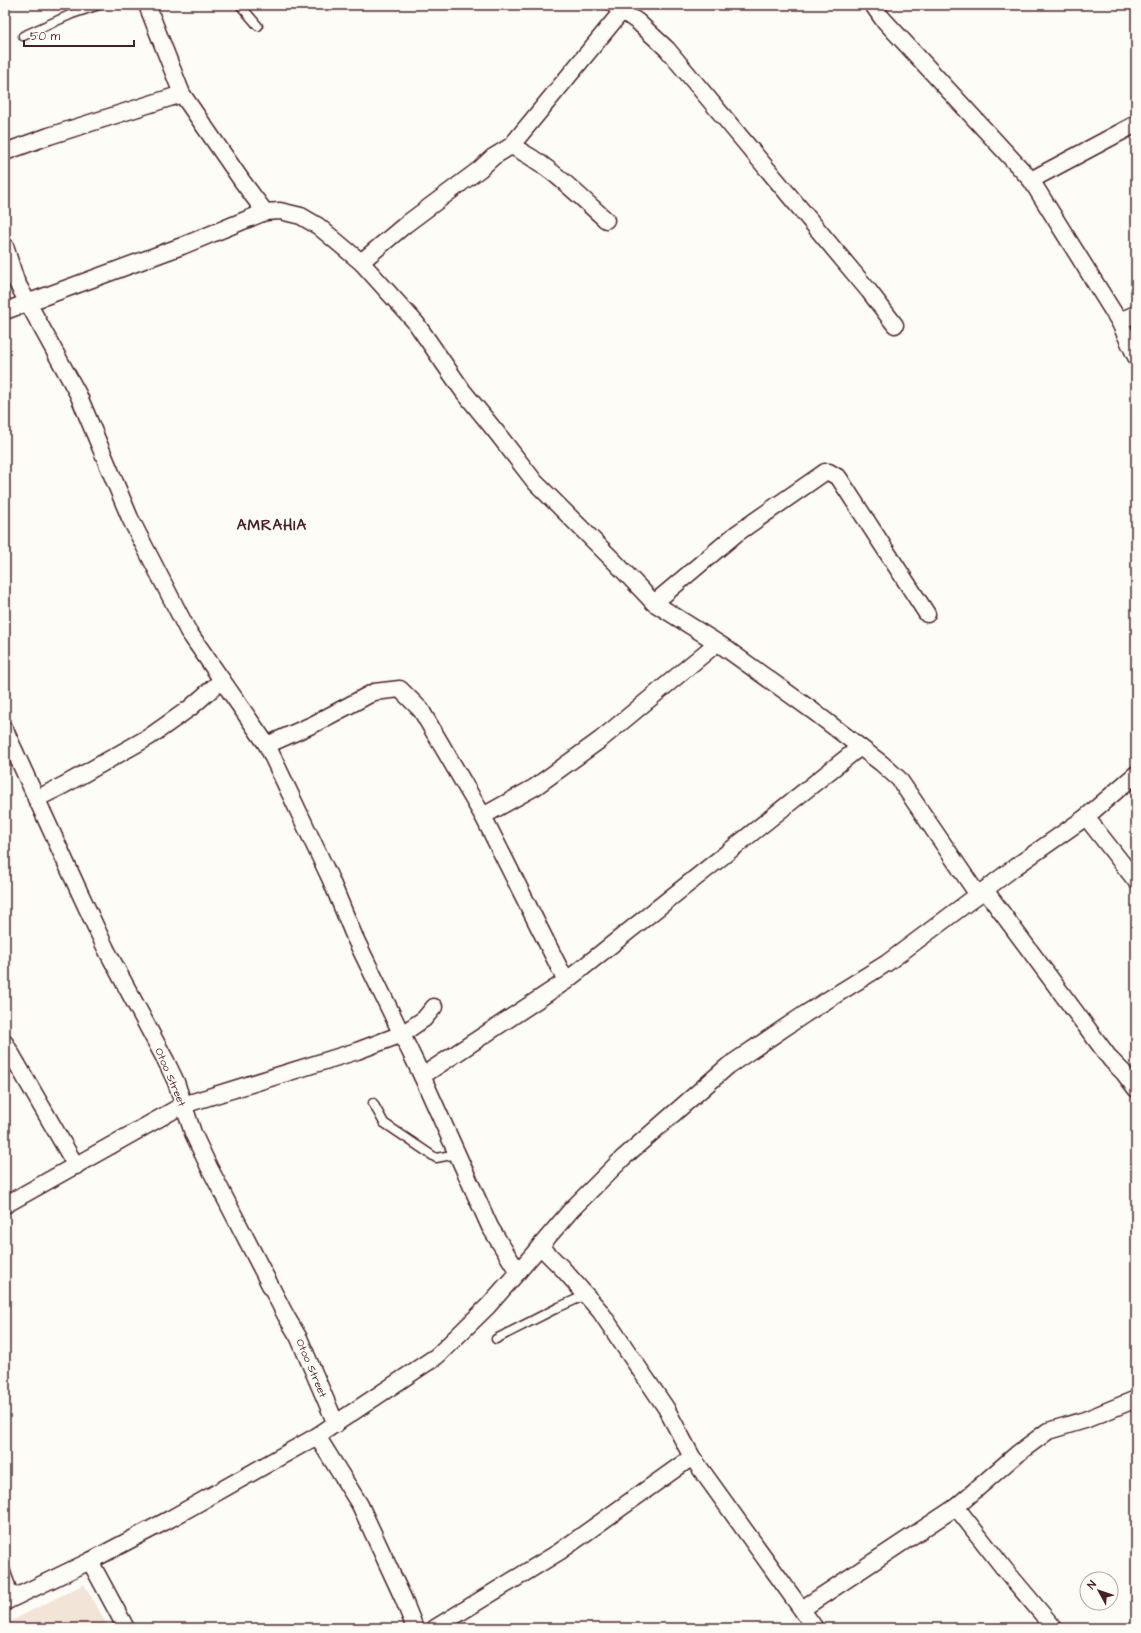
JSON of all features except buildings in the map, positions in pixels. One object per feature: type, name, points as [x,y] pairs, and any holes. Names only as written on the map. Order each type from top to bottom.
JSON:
[{"type":"street","points":[[147,5],[182,94],[242,181],[266,212]]},
{"type":"street","points":[[873,5],[882,18],[1031,180],[1120,321],[1136,357]]},
{"type":"street","points":[[361,262],[404,226],[480,169],[493,157],[511,146],[557,89],[577,67],[621,7],[667,49],[869,291],[895,325]]},
{"type":"street","points":[[5,152],[49,136],[182,94]]},
{"type":"street","points":[[1031,180],[1136,124]]},
{"type":"street","points":[[511,146],[525,152],[546,167],[606,220]]},
{"type":"street","points":[[5,311],[182,246],[266,212],[280,211],[301,216],[318,226],[361,262],[416,322],[463,391],[535,482],[654,603],[717,643],[813,710],[860,746],[899,779],[920,807],[960,871],[981,892],[1111,1060],[1123,1072],[1136,1089]]},
{"type":"street","points":[[5,246],[16,282],[78,394],[130,518],[188,631],[267,745],[330,878],[355,938],[422,1076],[490,1227],[518,1272]]},
{"type":"street","points":[[1120,321],[1136,314]]},
{"type":"street","points":[[654,603],[736,534],[825,472],[829,472],[839,478],[927,614]]},
{"type":"street","points":[[483,816],[535,787],[600,740],[717,643]]},
{"type":"street","points":[[36,799],[149,737],[190,708],[222,680]]},
{"type":"street","points":[[267,745],[314,724],[374,692],[400,689],[421,710],[483,816],[566,981]]},
{"type":"street","name":"Otoo Street","points":[[5,730],[69,871],[106,948],[176,1082],[193,1132],[209,1167],[286,1316],[300,1338],[336,1424]]},
{"type":"street","points":[[422,1076],[566,981],[860,746]]},
{"type":"street","points":[[10,1599],[90,1561],[170,1519],[317,1436],[437,1356],[488,1306],[572,1209],[623,1158],[728,1066],[804,1014],[887,963],[1015,867],[1086,817],[1136,774]]},
{"type":"street","points":[[1086,817],[1136,881]]},
{"type":"street","points":[[5,1205],[183,1105],[357,1051],[402,1034],[424,1019],[434,1006]]},
{"type":"street","points":[[5,1043],[76,1166]]},
{"type":"street","points":[[540,1246],[600,1311],[666,1408],[692,1457],[815,1628]]},
{"type":"street","points":[[802,1609],[956,1507],[1017,1454],[1048,1431],[1085,1420],[1136,1399]]},
{"type":"street","points":[[317,1436],[360,1505],[397,1584],[415,1628]]},
{"type":"street","points":[[435,1628],[559,1552],[692,1457]]},
{"type":"street","points":[[956,1507],[1054,1628]]},
{"type":"street","points":[[90,1561],[126,1628]]},
{"type":"lane","points":[[23,36],[72,14],[99,5]]},
{"type":"lane","points":[[240,5],[258,26]]},
{"type":"lane","points":[[373,1104],[384,1123],[436,1158],[457,1154]]},
{"type":"lane","points":[[496,1339],[586,1295]]},
{"type":"lane","points":[[5,1570],[10,1599]]},
{"type":"shaded area","points":[[84,1584],[109,1628],[5,1628],[5,1624]]},
{"type":"district","name":"AMRAHIA","points":[[272,525]]}]
